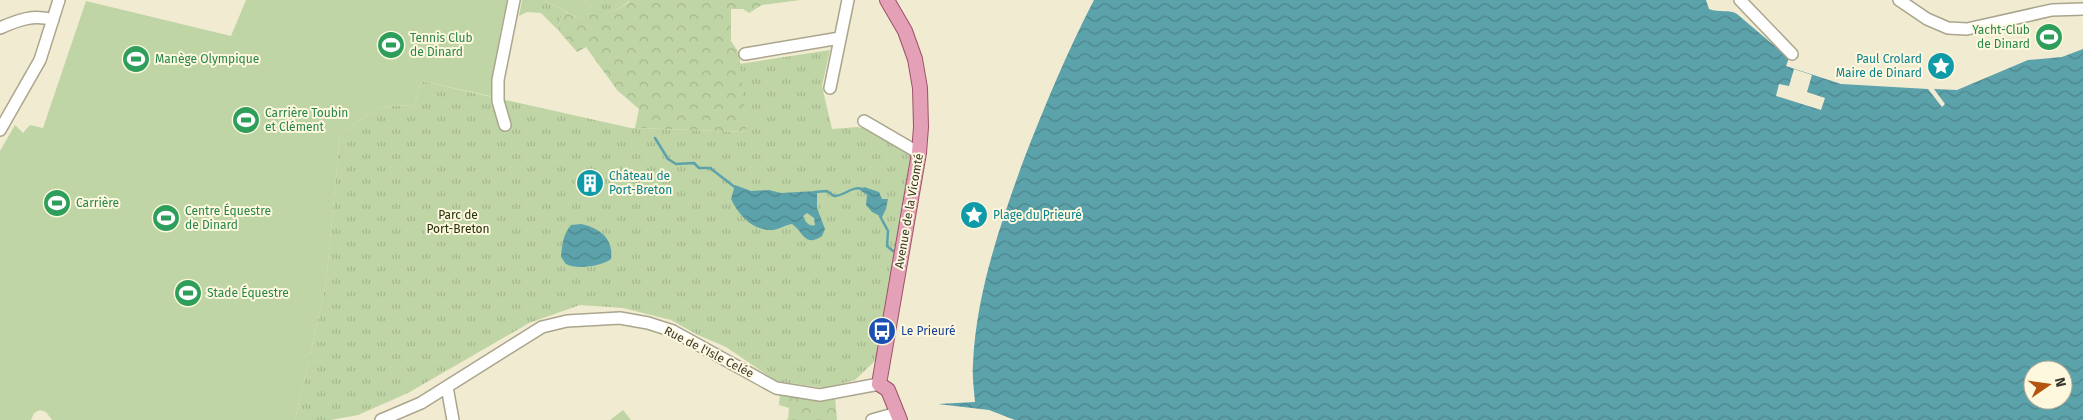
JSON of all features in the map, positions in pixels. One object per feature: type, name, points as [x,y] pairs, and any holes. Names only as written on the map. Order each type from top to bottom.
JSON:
[{"type":"main road","name":"Avenue de la Vicomté","points":[[879,384],[920,154],[921,104],[915,59],[905,31],[887,0]]},
{"type":"main road","points":[[879,384],[888,390],[898,416]]},
{"type":"street","points":[[0,130],[40,60],[59,0]]},
{"type":"street","points":[[505,125],[498,101],[498,80],[514,0]]},
{"type":"street","points":[[830,88],[848,0]]},
{"type":"street","points":[[1740,0],[1792,54]]},
{"type":"street","points":[[1900,0],[1927,19],[1948,28],[1967,29],[2051,5],[2083,9]]},
{"type":"street","points":[[0,28],[23,19],[53,20]]},
{"type":"street","points":[[746,54],[840,38]]},
{"type":"street","points":[[864,121],[920,154]]},
{"type":"street","name":"Rue de l'Isle Celée","points":[[381,420],[421,403],[542,326],[567,321],[620,318],[648,323],[673,331],[776,388],[820,394],[879,384]]},
{"type":"street","points":[[447,387],[453,420]]},
{"type":"street","points":[[872,420],[898,416]]},
{"type":"green space","name":"Centre Équestre de Dinard","points":[[246,0],[508,0],[498,48],[495,72],[495,97],[421,81],[414,106],[382,108],[366,116],[340,135],[326,284],[295,420],[52,420],[46,412],[40,410],[34,413],[31,420],[0,420],[0,151],[15,125],[23,133],[30,125],[43,128],[86,1],[231,36]]},
{"type":"green space","points":[[522,0],[544,0],[568,13],[561,17],[558,30],[541,13],[527,12],[519,16]]},
{"type":"green space","points":[[544,0],[583,0],[591,7],[580,19]]},
{"type":"green space","points":[[583,0],[629,1],[614,11],[598,14],[585,13],[591,7]]},
{"type":"green space","points":[[628,0],[801,0],[762,5],[749,13],[743,9],[731,9],[731,41],[739,53],[747,132],[635,128],[639,109],[617,90],[586,47],[577,52],[558,30],[561,17],[568,13],[580,19],[585,13],[598,14],[614,11],[624,6],[629,2]]},
{"type":"green space","name":"Parc de Port-Breton","points":[[830,50],[822,86],[832,129],[858,127],[866,129],[912,156],[876,360],[855,380],[825,388],[776,381],[726,347],[698,335],[671,320],[623,308],[580,305],[529,323],[408,393],[358,415],[331,420],[295,420],[326,284],[340,135],[366,116],[390,106],[414,106],[421,81],[631,128],[747,132],[739,64]]},
{"type":"green space","points":[[780,392],[835,397],[837,420],[786,420],[788,419],[789,408],[779,405]]},
{"type":"green space","points":[[623,410],[631,420],[610,420]]},
{"type":"water","points":[[1094,0],[1706,0],[1709,9],[1737,14],[1789,58],[1786,66],[1841,84],[1928,89],[1942,107],[1945,104],[1934,89],[1957,90],[2028,60],[2062,57],[2083,49],[2083,420],[1015,420],[989,410],[938,404],[975,402],[973,373],[975,338],[984,286],[1006,209],[1024,159],[1057,79]]},
{"type":"water","points":[[735,185],[751,191],[769,190],[781,193],[817,191],[817,208],[825,229],[822,236],[808,240],[792,224],[773,230],[759,228],[743,217],[731,199]],"holes":[[[807,213],[814,218],[815,225],[810,225],[803,216]]]},
{"type":"water","points":[[864,187],[879,192],[882,199],[888,199],[882,217],[872,212],[866,205],[867,195],[860,190]]},
{"type":"water","points":[[581,224],[594,228],[604,235],[610,245],[611,259],[602,264],[589,266],[576,267],[566,264],[561,257],[565,236],[571,225]]},
{"type":"pier","points":[[1794,69],[1812,75],[1807,92],[1825,98],[1821,110],[1776,96],[1779,84],[1789,86]]},
{"type":"waterway","points":[[655,138],[668,159],[676,164],[694,163],[699,168],[710,168],[736,188]]},
{"type":"waterway","points":[[815,192],[827,191],[834,196],[856,188],[865,190]]},
{"type":"waterway","points":[[880,216],[888,231],[887,246],[893,251]]},
{"type":"place","name":"Yacht-Club de Dinard","points":[[2049,37]]},
{"type":"place","name":"Tennis Club de Dinard","points":[[391,45]]},
{"type":"place","name":"Manège Olympique","points":[[136,59]]},
{"type":"place","name":"Paul Crolard Maire de Dinard","points":[[1941,66]]},
{"type":"place","name":"Carrière Toubin et Clément","points":[[246,120]]},
{"type":"place","name":"Château de Port-Breton","points":[[590,183]]},
{"type":"place","name":"Carrière","points":[[57,203]]},
{"type":"place","name":"Plage du Prieuré","points":[[974,215]]},
{"type":"place","name":"Centre Équestre de Dinard","points":[[166,218]]},
{"type":"place","name":"Stade Équestre","points":[[188,293]]},
{"type":"place","name":"Le Prieuré","points":[[882,331]]}]
